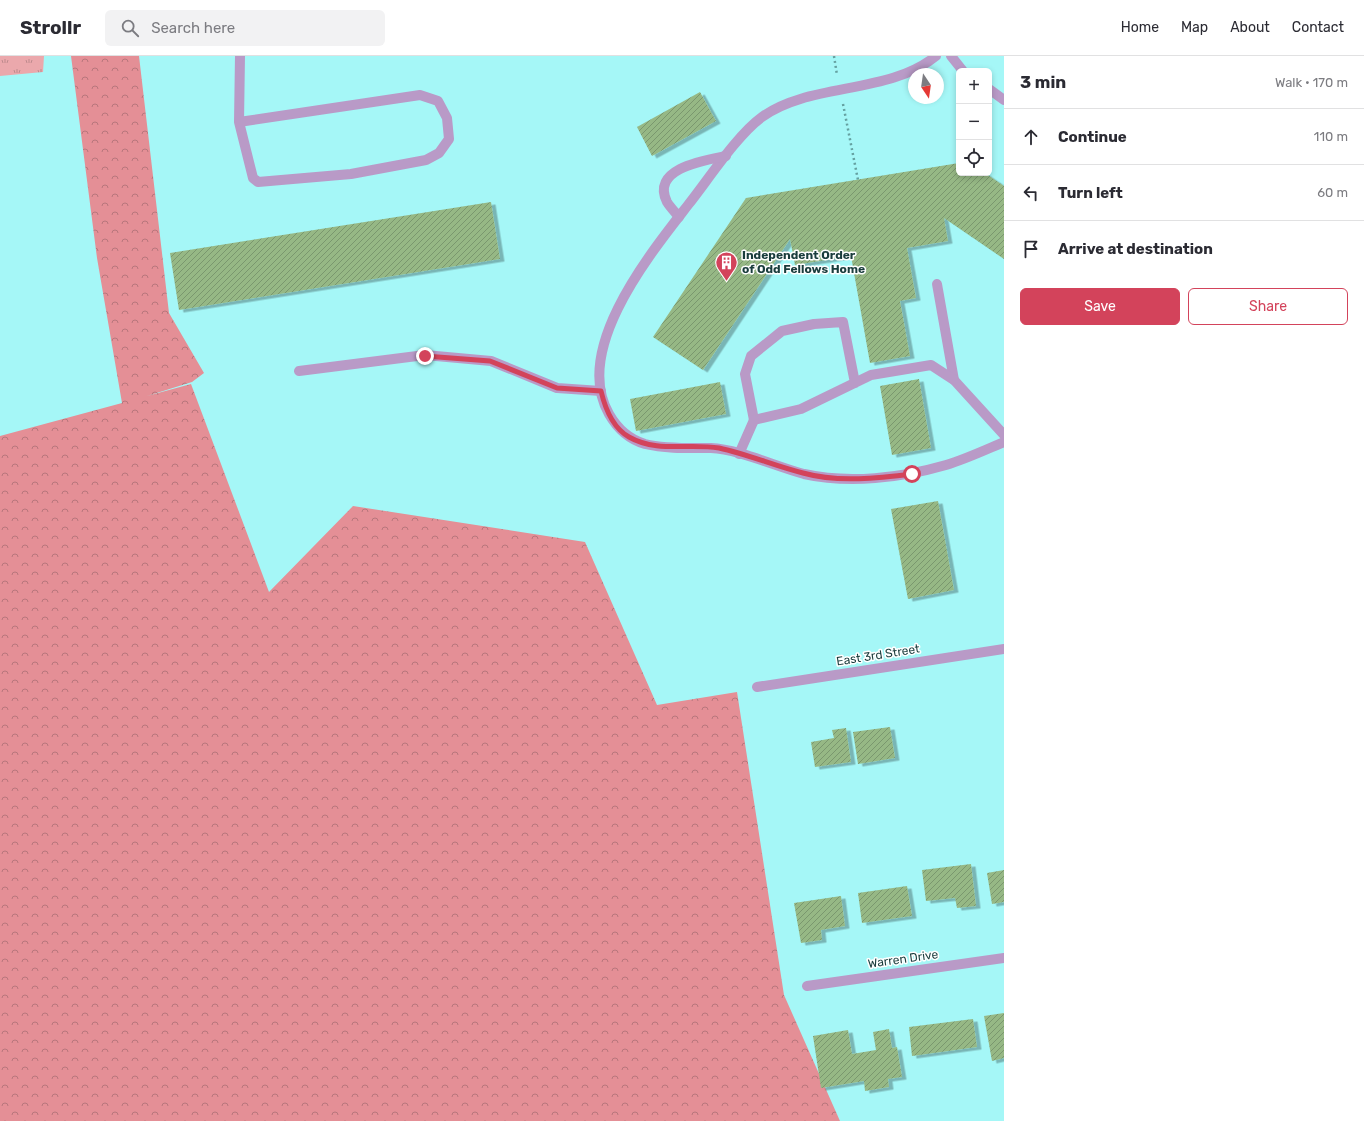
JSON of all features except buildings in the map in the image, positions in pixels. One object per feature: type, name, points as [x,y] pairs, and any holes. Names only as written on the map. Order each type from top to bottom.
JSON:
[{"type":"street","points":[[239,122],[420,95],[438,101],[447,118],[449,139],[439,153],[426,160],[351,174],[258,182],[253,178],[239,122],[240,56]]},
{"type":"street","points":[[936,56],[908,72],[888,79],[789,102],[772,109],[758,119],[726,156],[679,217],[635,277],[617,308],[605,340],[600,364],[601,391],[605,406],[616,425],[628,436],[643,444],[662,447],[718,448],[805,474],[837,478],[871,478],[912,474],[948,465],[1004,442]]},
{"type":"street","points":[[951,56],[961,68]]},
{"type":"street","points":[[992,91],[1004,100]]},
{"type":"street","points":[[679,217],[667,202],[664,191],[667,181],[674,171],[688,164],[726,156]]},
{"type":"street","points":[[937,284],[954,380]]},
{"type":"street","points":[[739,454],[754,420],[745,374],[751,356],[782,331],[814,324],[842,322],[854,383]]},
{"type":"street","points":[[299,371],[425,356],[490,361],[557,388],[601,391]]},
{"type":"street","points":[[754,420],[802,409],[871,375],[931,365],[954,380],[1004,435]]},
{"type":"street","name":"East 3rd Street","points":[[757,687],[1004,649]]},
{"type":"street","name":"Warren Drive","points":[[806,986],[1004,958]]},
{"type":"path","points":[[834,56],[858,180]]},
{"type":"green space","points":[[0,56],[44,56],[43,72],[0,76]]},
{"type":"green space","points":[[71,56],[139,56],[169,313],[204,373],[192,382],[147,396],[191,384],[269,592],[353,506],[585,542],[657,705],[737,692],[784,995],[840,1121],[0,1121],[0,436],[122,403],[97,258]]},
{"type":"place","name":"Independent Order of Odd Fellows Home","points":[[726,282]]},
{"type":"route","points":[[425,356],[490,361],[557,388],[601,391],[605,406],[616,425],[628,436],[643,444],[662,447],[718,448],[805,474],[837,478],[871,478],[912,474]]}]
